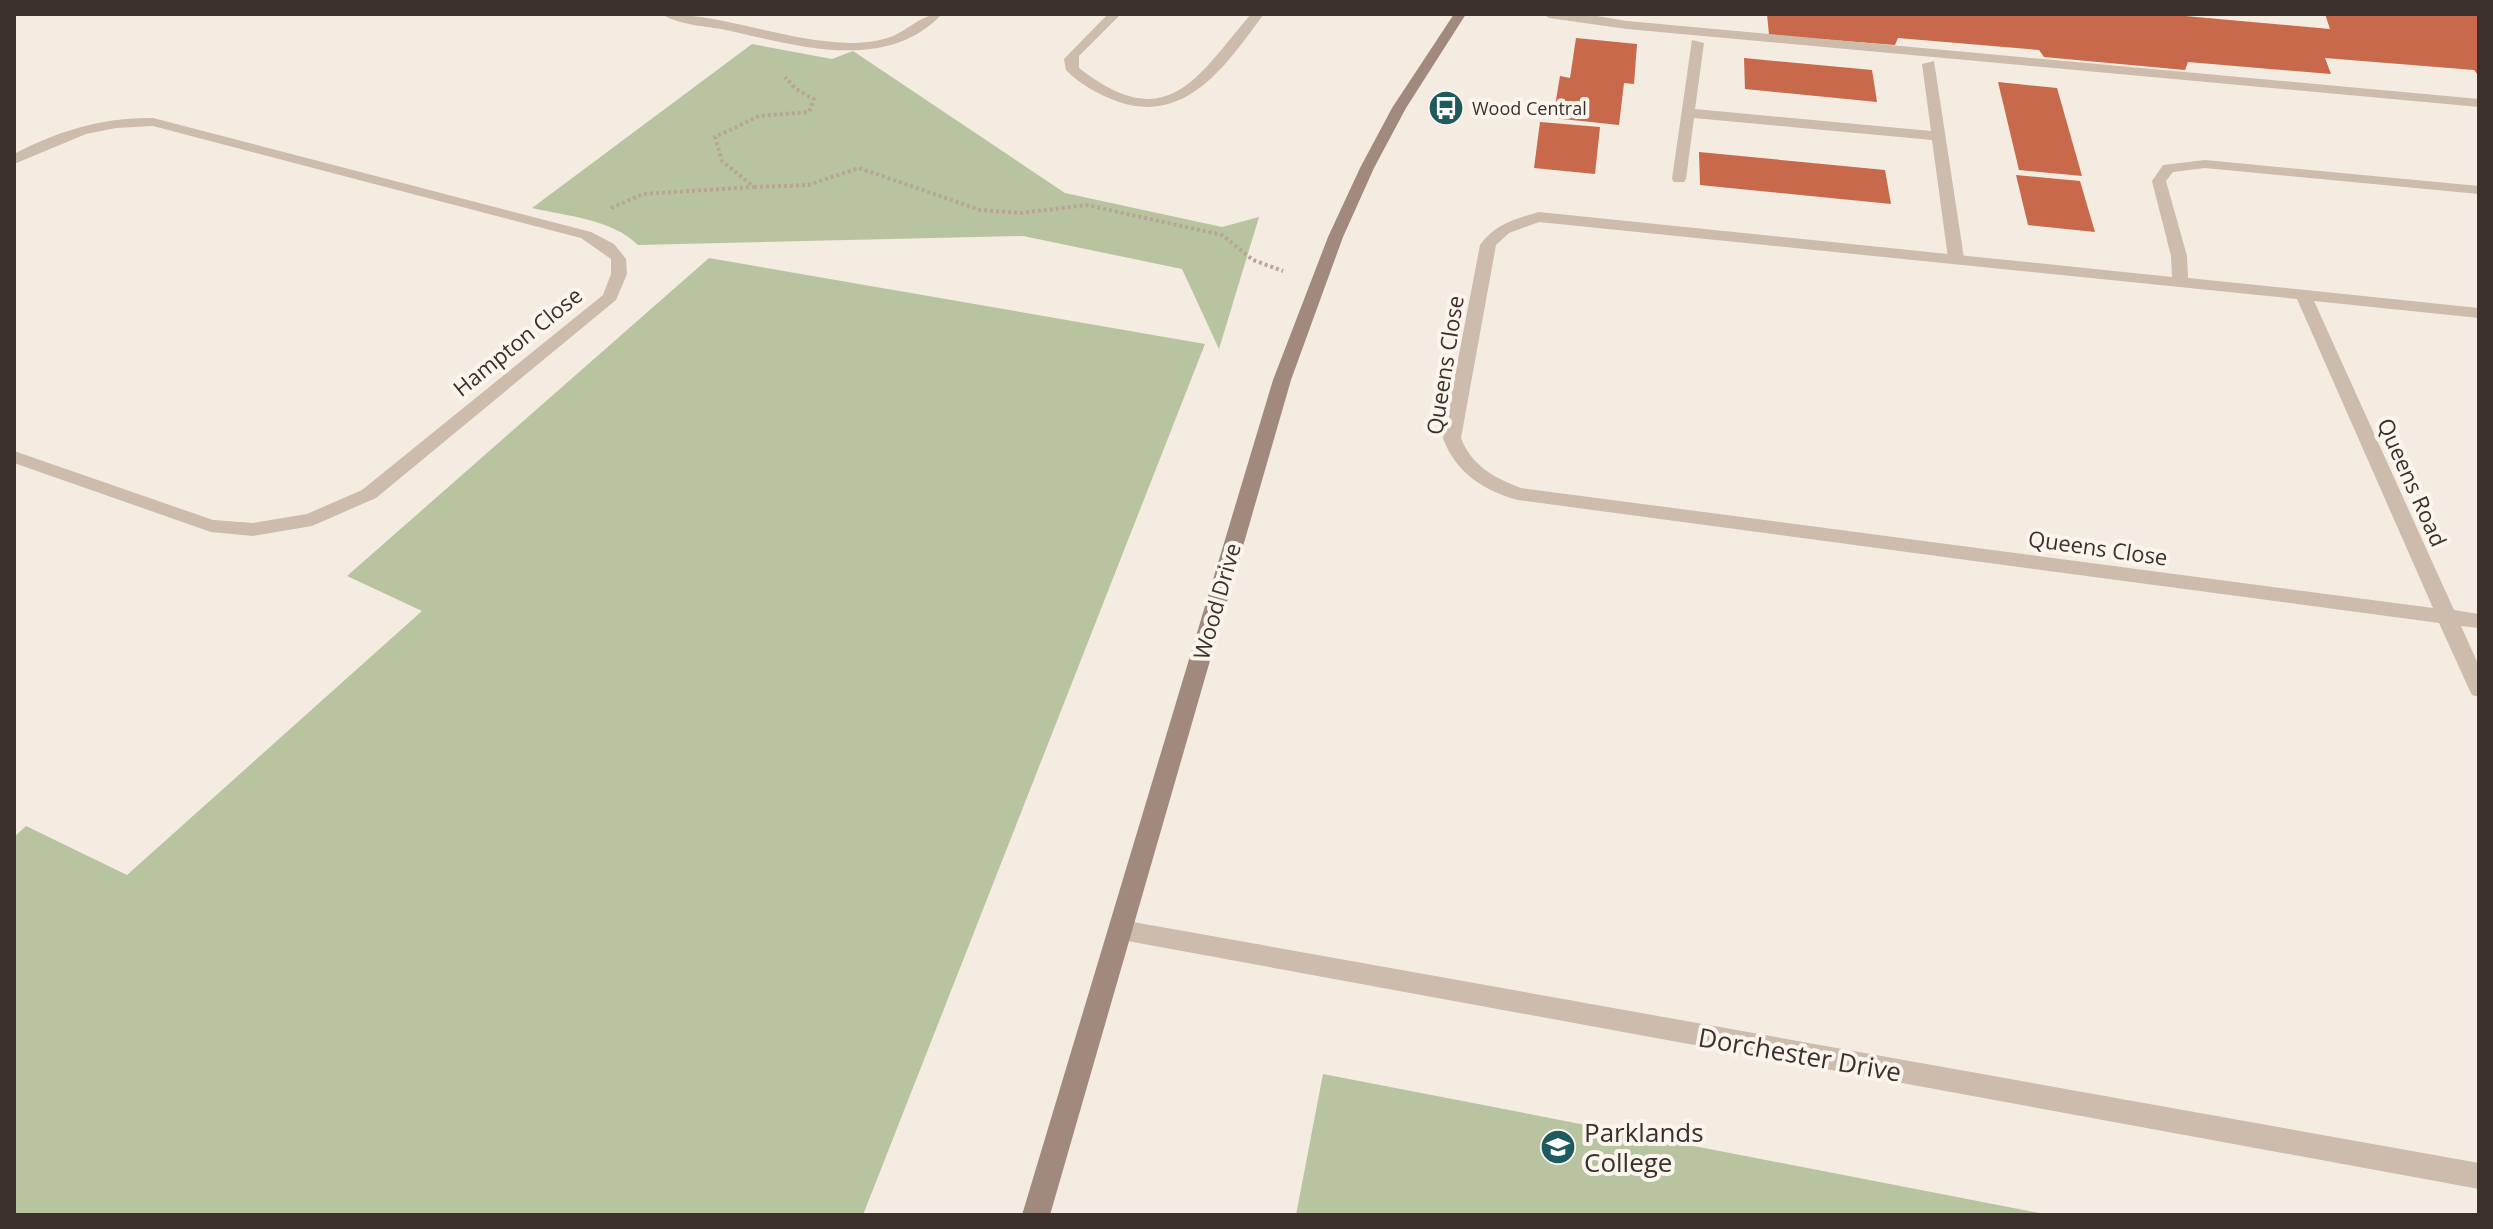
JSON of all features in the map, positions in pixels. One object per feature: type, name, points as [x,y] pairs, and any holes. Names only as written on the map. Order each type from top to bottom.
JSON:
[{"type":"street","points":[[668,14],[818,46],[850,48],[885,43],[920,29],[936,14]]},
{"type":"street","points":[[1115,14],[1074,54],[1073,70],[1113,96],[1149,104],[1186,94],[1258,14]]},
{"type":"street","name":"Wood Drive","points":[[1036,1215],[1122,930],[1232,543],[1284,377],[1367,167],[1405,99],[1460,14]]},
{"type":"street","points":[[1549,14],[1673,30],[2479,103]]},
{"type":"street","points":[[1679,179],[1697,43]]},
{"type":"street","points":[[1929,64],[1956,258]]},
{"type":"street","points":[[1689,113],[1939,136]]},
{"type":"street","name":"Hampton Close","points":[[14,160],[49,141],[90,127],[123,121],[153,122],[586,235],[610,246],[621,260],[622,268],[610,297],[369,494],[323,517],[267,530],[237,531],[211,526],[14,457]]},
{"type":"street","points":[[2180,282],[2179,256],[2159,181],[2168,168],[2205,164],[2479,190]]},
{"type":"street","name":"Queens Close","points":[[2479,313],[1556,216],[1539,217],[1506,226],[1488,245],[1452,438],[1455,452],[1489,484],[1518,494],[2479,621]]},
{"type":"street","name":"Queens Road","points":[[2303,295],[2479,689]]},
{"type":"street","name":"Dorchester Drive","points":[[1122,930],[2479,1176]]},
{"type":"path","points":[[754,187],[722,161],[715,137],[759,116],[809,112],[814,99],[796,89],[782,74],[792,61],[818,46]]},
{"type":"path","points":[[586,235],[610,208],[643,194],[754,187],[796,189],[831,182],[859,168],[980,210],[1021,213],[1087,205],[1222,235],[1253,260],[1289,273]]},
{"type":"green space","points":[[752,44],[832,59],[853,51],[1065,193],[1222,227],[1259,217],[1219,349],[1182,269],[1023,236],[638,245],[602,224],[532,208]]},
{"type":"green space","points":[[709,258],[1205,344],[863,1215],[14,1215],[14,837],[26,826],[127,875],[422,611],[347,576]]},
{"type":"green space","points":[[1323,1074],[2050,1215],[1296,1215]]},
{"type":"building","points":[[1767,14],[2163,14],[2330,29],[2325,14],[2479,14],[2479,76],[2474,70],[2325,58],[2331,74],[2188,62],[2185,70],[2044,57],[2039,50],[1898,38],[1895,45],[1769,35]]},
{"type":"building","points":[[1576,38],[1637,44],[1634,84],[1624,83],[1619,125],[1553,118],[1560,76],[1570,78]]},
{"type":"building","points":[[1744,58],[1872,70],[1877,102],[1745,89]]},
{"type":"building","points":[[1998,82],[2057,88],[2082,176],[2019,170]]},
{"type":"building","points":[[1540,122],[1600,127],[1595,174],[1534,168]]},
{"type":"building","points":[[1699,152],[1885,170],[1891,204],[1700,185]]},
{"type":"building","points":[[2016,175],[2080,181],[2095,232],[2028,225]]},
{"type":"place","name":"Wood Central","points":[[1446,108]]},
{"type":"place","name":"Parklands College","points":[[1558,1147]]}]
